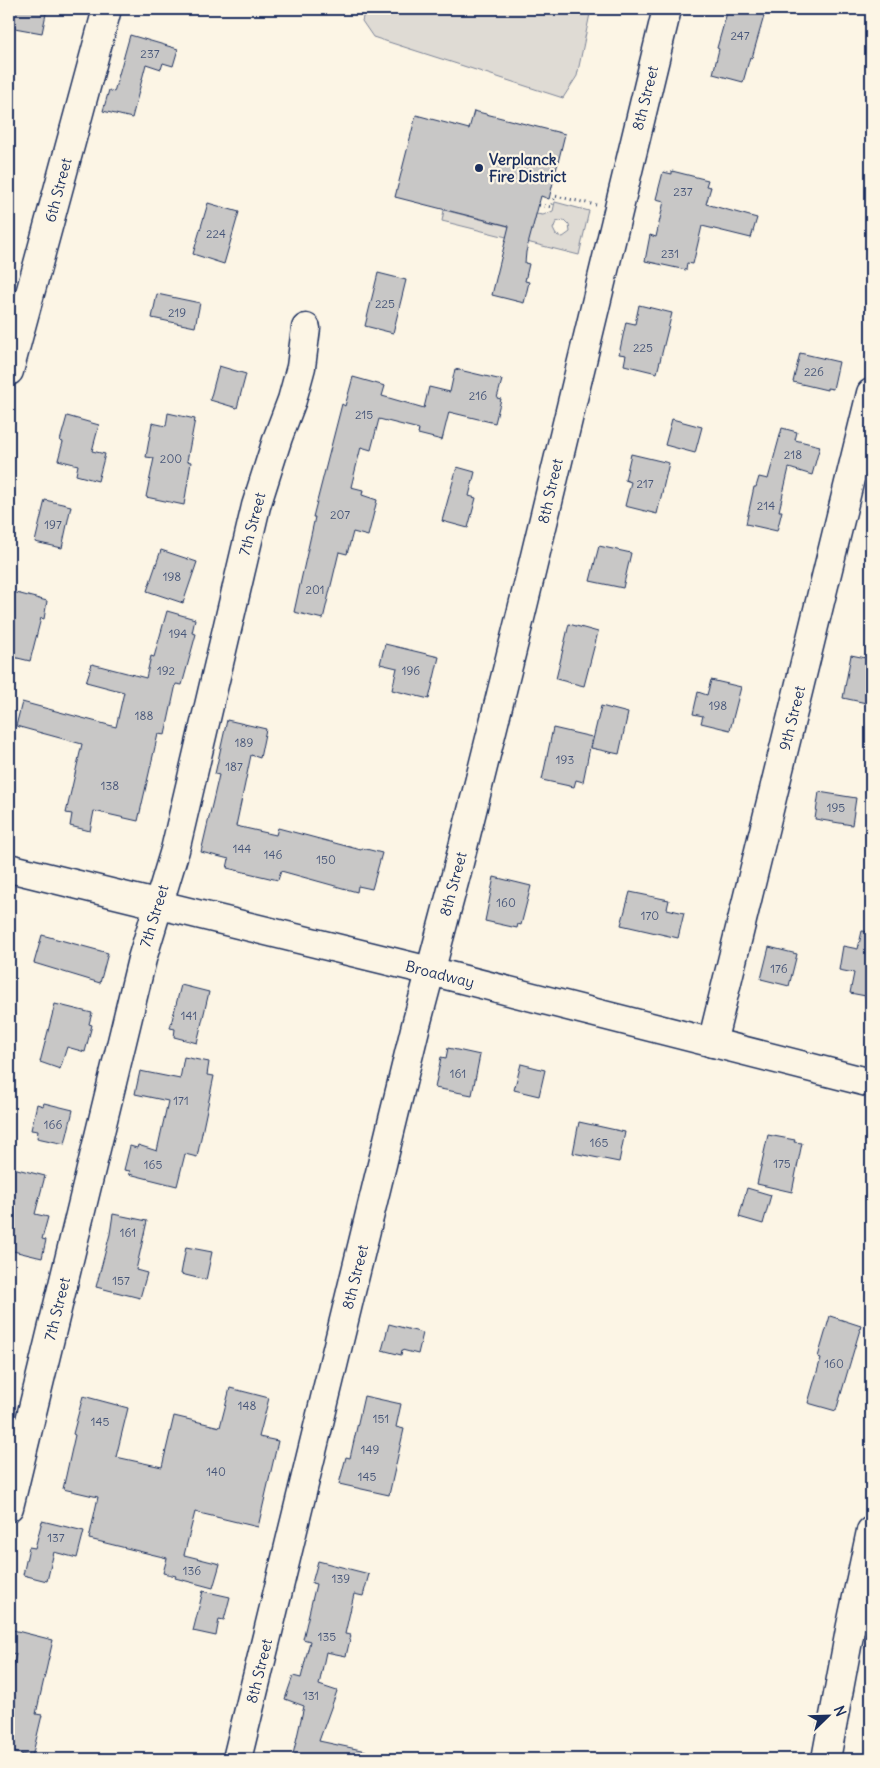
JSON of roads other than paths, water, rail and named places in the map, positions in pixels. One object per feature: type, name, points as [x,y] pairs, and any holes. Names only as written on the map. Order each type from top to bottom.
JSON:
[{"type":"street","name":"6th Street","points":[[9,372],[107,9]]},
{"type":"street","name":"8th Street","points":[[237,1759],[430,971],[486,759],[667,9]]},
{"type":"street","name":"7th Street","points":[[9,1507],[142,958],[174,850],[256,506],[297,383],[306,328]]},
{"type":"street","name":"9th Street","points":[[712,1043],[871,393]]},
{"type":"street","name":"Broadway","points":[[9,868],[430,971],[871,1083]]},
{"type":"street","points":[[826,1759],[871,1531]]},
{"type":"place","name":"Verplanck Fire District","points":[[479,168]]}]
